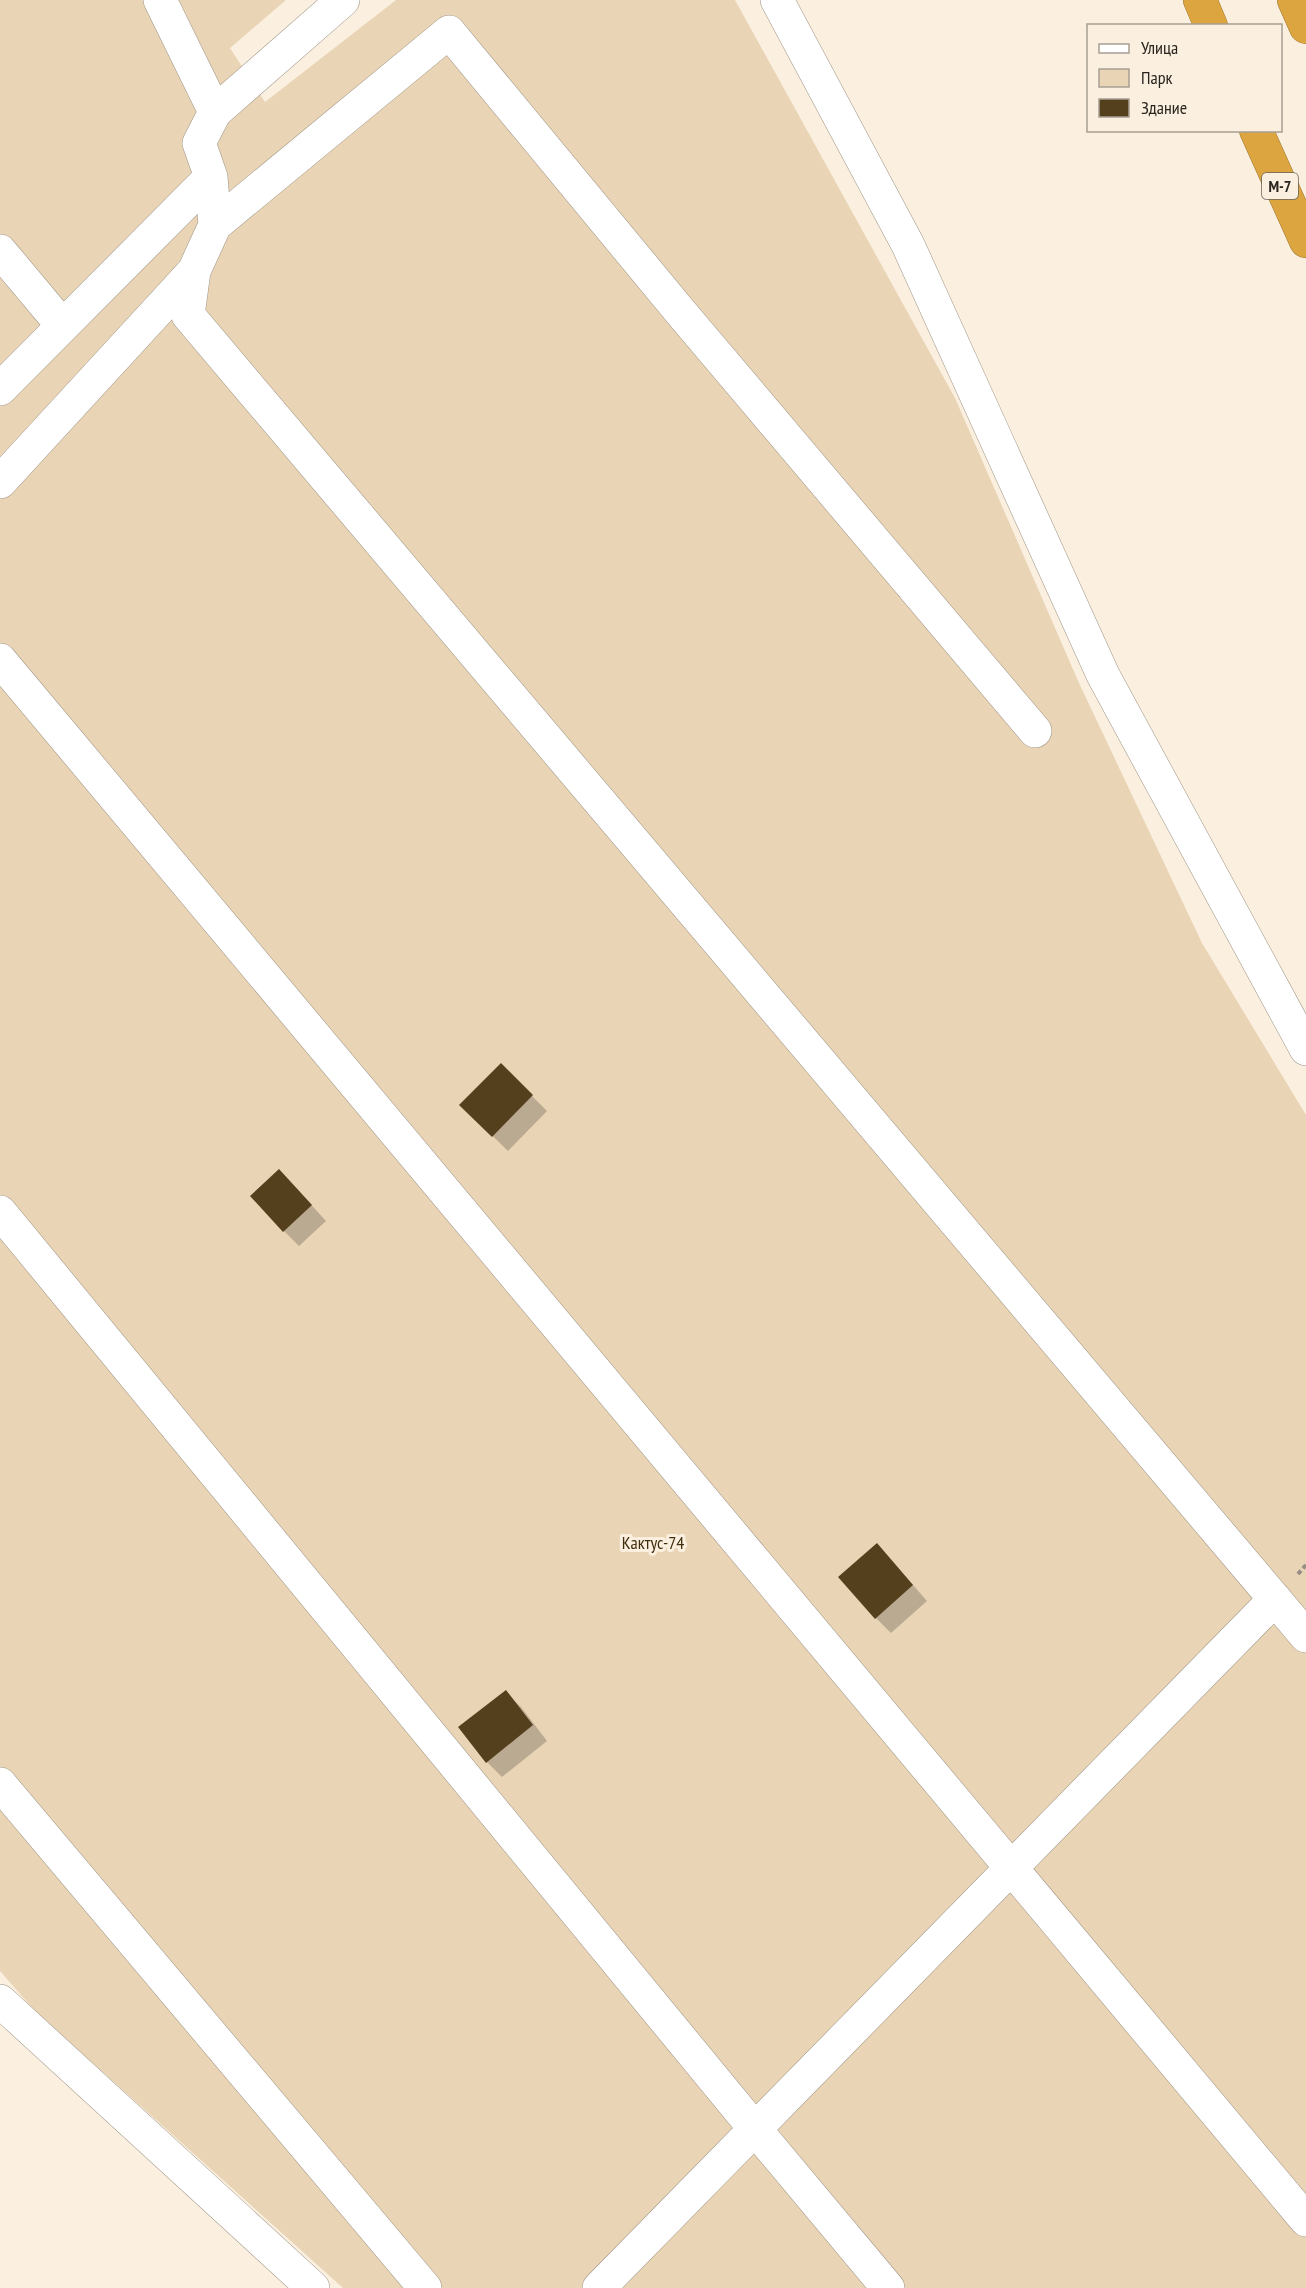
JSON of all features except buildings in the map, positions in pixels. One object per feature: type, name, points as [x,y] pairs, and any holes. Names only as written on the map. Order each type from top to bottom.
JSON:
[{"type":"highway","points":[[1200,0],[1210,24]]},
{"type":"highway","points":[[1294,0],[1306,27]]},
{"type":"highway","name":"М-7","points":[[1257,132],[1306,240]]},
{"type":"lane","points":[[160,0],[215,112]]},
{"type":"lane","points":[[215,225],[211,177],[199,143],[215,112],[343,0]]},
{"type":"lane","points":[[777,0],[908,245],[1103,675],[1306,1049]]},
{"type":"lane","points":[[1035,732],[678,309],[449,32],[215,225],[194,271],[188,315],[1306,1636]]},
{"type":"lane","points":[[0,389],[211,177]]},
{"type":"lane","points":[[0,251],[62,325]]},
{"type":"lane","points":[[0,482],[194,271]]},
{"type":"lane","points":[[0,660],[1306,2220]]},
{"type":"lane","points":[[0,1212],[755,2130],[888,2288]]},
{"type":"lane","points":[[600,2288],[1275,1599]]},
{"type":"lane","points":[[0,1784],[425,2288]]},
{"type":"lane","points":[[0,2001],[313,2288]]},
{"type":"green space","name":"Кактус-74","points":[[0,0],[286,0],[230,48],[265,102],[396,0],[735,0],[955,398],[1079,683],[1202,943],[1306,1115],[1306,2288],[343,2288],[35,2011],[0,1971]]}]
